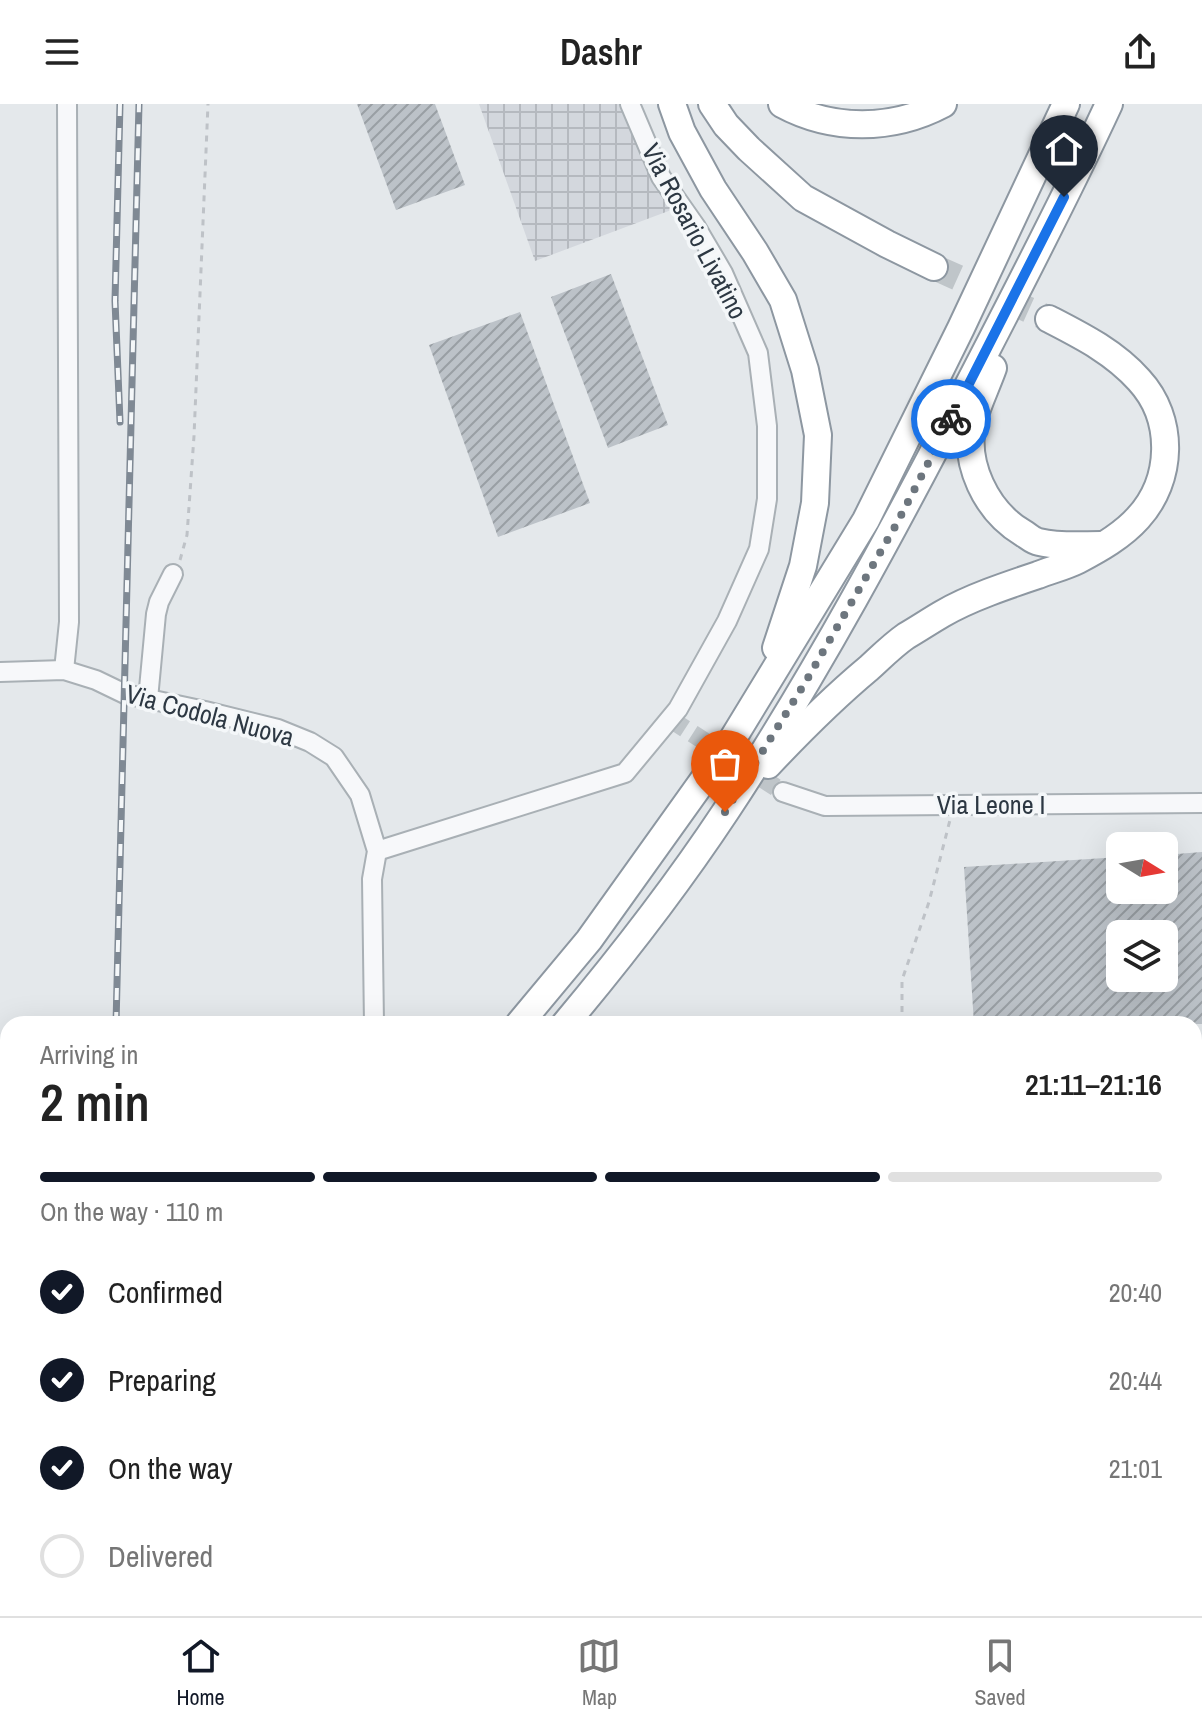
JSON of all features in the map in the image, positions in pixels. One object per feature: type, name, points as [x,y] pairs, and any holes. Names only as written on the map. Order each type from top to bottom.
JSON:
[{"type":"highway","points":[[672,104],[682,132],[713,189],[783,300],[805,370],[818,435],[815,503],[803,566],[778,643],[732,740]]},
{"type":"highway","points":[[712,104],[726,125],[749,149],[803,198],[934,267]]},
{"type":"highway","points":[[782,104],[816,119],[849,125],[882,124],[922,115],[943,104]]},
{"type":"highway","points":[[526,1016],[589,940],[732,740],[866,520],[961,328],[1066,104]]},
{"type":"highway","points":[[572,1016],[624,953],[725,812],[805,683],[896,525],[1109,104]]},
{"type":"highway","points":[[1038,249],[973,422],[973,463],[995,511],[1011,526],[1037,542],[1070,546],[1105,544]]},
{"type":"highway","points":[[725,812],[793,738],[904,638],[947,611],[1075,562],[1138,519],[1160,486],[1165,464],[1165,440],[1160,413],[1141,382],[1115,356],[1049,319]]},
{"type":"street","points":[[64,670],[69,622],[67,104]]},
{"type":"street","name":"Via Rosario Livatino","points":[[377,851],[625,773],[678,709],[727,621],[759,549],[767,499],[767,426],[758,353],[723,273],[661,177],[630,104]]},
{"type":"street","points":[[148,699],[156,614],[173,574]]},
{"type":"street","name":"Via Codola Nuova","points":[[0,672],[64,670],[96,680],[125,694],[278,729],[310,742],[334,757],[360,795],[377,851],[372,879],[374,1016]]},
{"type":"street","name":"Via Leone I","points":[[783,792],[825,806],[1202,803]]},
{"type":"path","points":[[173,574],[183,554],[187,535],[208,104]]},
{"type":"path","points":[[902,1016],[902,980],[929,902],[953,804]]},
{"type":"shaded area","points":[[479,104],[622,104],[649,173],[674,209],[535,261]]},
{"type":"building","points":[[357,104],[435,104],[465,185],[396,210]]},
{"type":"building","points":[[611,274],[668,425],[608,448],[551,297]]},
{"type":"building","points":[[520,312],[590,503],[498,537],[429,345]]},
{"type":"building","points":[[1202,852],[1202,1016],[973,1016],[964,867],[1106,858],[1106,904],[1178,904],[1178,854]]},
{"type":"tunnel","points":[[934,267],[1049,319]]},
{"type":"tunnel","points":[[670,719],[783,792]]},
{"type":"railway","points":[[120,104],[115,301],[120,422]]},
{"type":"railway","points":[[116,1016],[139,104]]},
{"type":"way so far","points":[[725,812],[805,683],[896,525],[951,419]]},
{"type":"route","points":[[951,419],[1064,197]]}]
